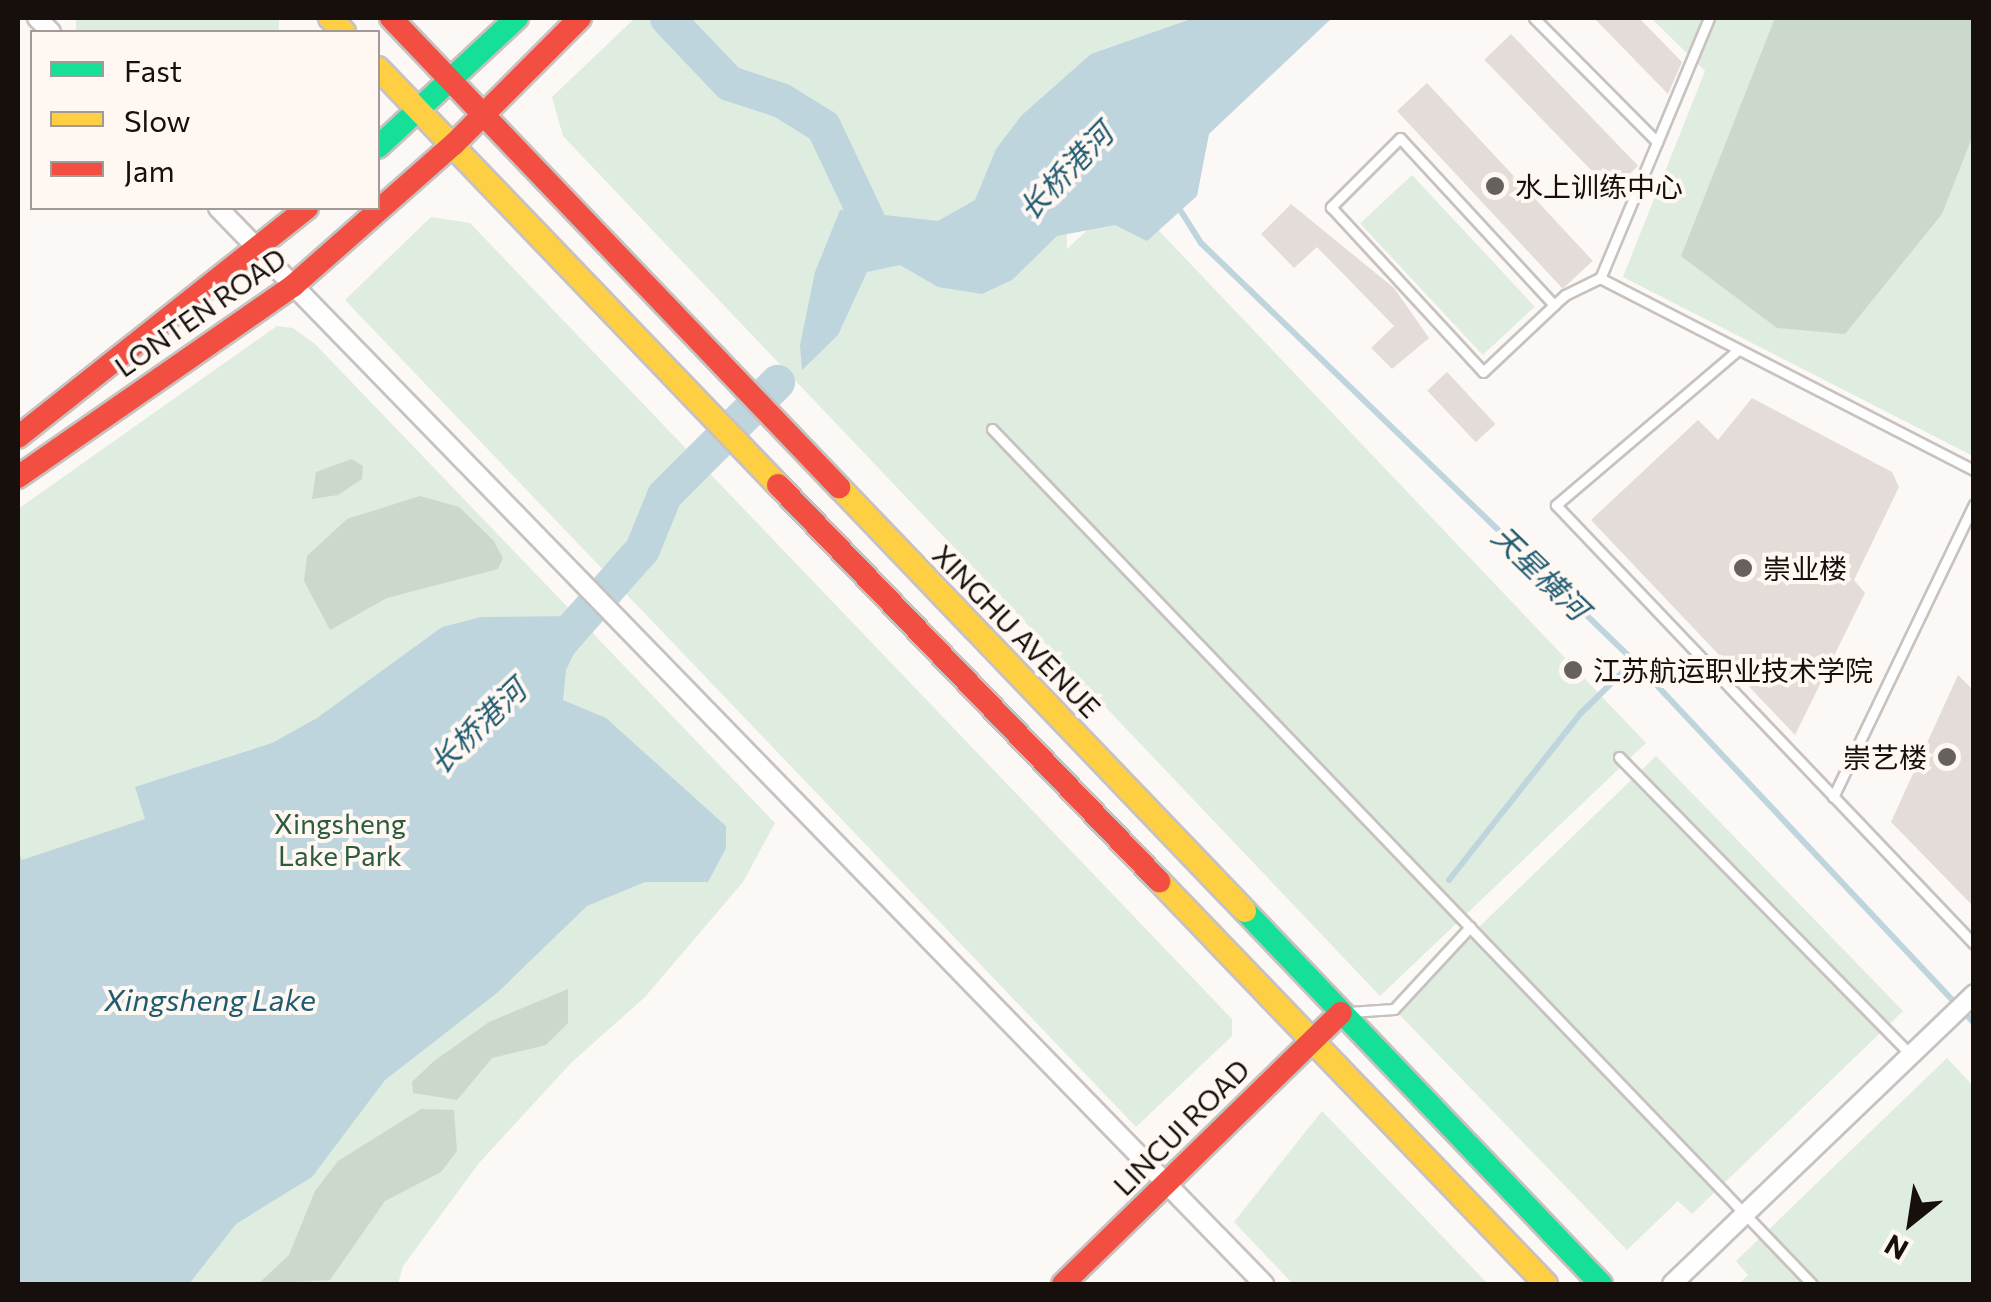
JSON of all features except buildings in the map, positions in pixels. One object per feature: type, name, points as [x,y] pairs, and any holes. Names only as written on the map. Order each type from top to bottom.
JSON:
[{"type":"main road","name":"XINGHU AVENUE","points":[[391,18],[1601,1284]]},
{"type":"main road","points":[[380,145],[421,113],[517,18]]},
{"type":"main road","name":"LONTEN ROAD","points":[[380,209],[454,144],[580,18]]},
{"type":"main road","points":[[380,70],[1314,1038],[1546,1284]]},
{"type":"main road","name":"LONTEN ROAD","points":[[18,437],[305,210]]},
{"type":"main road","name":"LONTEN ROAD","points":[[18,477],[294,285],[379,210]]},
{"type":"main road","name":"LINCUI ROAD","points":[[1063,1284],[1341,1012]]},
{"type":"street","points":[[220,210],[1264,1284]]},
{"type":"street","points":[[1672,1284],[1974,994]]},
{"type":"lane","points":[[1534,18],[1657,142]]},
{"type":"lane","points":[[1554,305],[1400,138],[1330,207],[1483,372],[1554,305],[1600,278],[1705,20]]},
{"type":"lane","points":[[1600,278],[1974,470]]},
{"type":"lane","points":[[1738,350],[1556,505],[1974,944]]},
{"type":"lane","points":[[992,429],[1812,1284]]},
{"type":"lane","points":[[1833,797],[1974,504]]},
{"type":"lane","points":[[1618,757],[1910,1054]]},
{"type":"lane","points":[[1341,1012],[1394,1009],[1470,927]]},
{"type":"green space","points":[[76,18],[279,18],[279,30],[76,30]]},
{"type":"green space","points":[[635,18],[1285,18],[1066,162],[1067,249],[1125,195],[1646,743],[1380,996],[563,136],[552,97]]},
{"type":"green space","points":[[1651,18],[1973,18],[1973,456],[1623,277],[1705,71]]},
{"type":"green space","points":[[1412,175],[1535,307],[1483,355],[1360,223]]},
{"type":"green space","points":[[431,217],[470,223],[1232,1019],[1232,1036],[1136,1127],[345,300]]},
{"type":"green space","name":"Xingsheng Lake Park","points":[[277,326],[293,328],[315,344],[775,823],[743,882],[645,997],[571,1063],[479,1163],[403,1266],[398,1284],[18,1284],[18,509]]},
{"type":"green space","points":[[1656,756],[1903,1011],[1692,1214],[1678,1201],[1627,1250],[1394,1009]]},
{"type":"green space","points":[[1947,1058],[1973,1086],[1973,1284],[1739,1284],[1748,1275],[1736,1261]]},
{"type":"green space","points":[[1322,1111],[1488,1284],[1293,1284],[1234,1222]]},
{"type":"shaded area","points":[[1775,18],[1973,18],[1973,135],[1942,214],[1845,334],[1777,328],[1681,256]]},
{"type":"shaded area","points":[[352,459],[363,466],[362,479],[338,495],[312,499],[316,472]]},
{"type":"shaded area","points":[[420,496],[459,507],[493,540],[503,558],[498,569],[387,598],[330,630],[304,581],[307,556],[347,519]]},
{"type":"shaded area","points":[[568,989],[568,1023],[546,1045],[492,1058],[457,1100],[413,1093],[412,1082],[434,1061],[489,1022]]},
{"type":"shaded area","points":[[421,1109],[454,1110],[457,1151],[441,1172],[385,1201],[330,1280],[258,1284],[289,1255],[315,1191],[338,1161]]},
{"type":"water","points":[[1194,18],[1332,18],[1209,134],[1197,196],[1147,241],[1115,225],[1057,236],[1012,280],[982,294],[938,287],[900,265],[867,272],[838,335],[802,370],[800,345],[815,272],[840,210],[938,221],[975,200],[996,149],[1022,115],[1091,54]]},
{"type":"water","name":"Xingsheng Lake","points":[[570,616],[585,631],[566,670],[563,700],[606,718],[726,826],[726,848],[708,882],[645,882],[587,906],[497,993],[385,1080],[312,1177],[236,1224],[189,1284],[18,1284],[18,851],[22,860],[145,819],[135,787],[272,743],[317,718],[442,627],[481,617]]},
{"type":"waterway","name":"天星横河","points":[[667,18],[729,83],[781,100],[823,126],[875,236]]},
{"type":"waterway","name":"天星横河","points":[[1177,205],[1201,243],[1634,661],[1974,1023]]},
{"type":"waterway","name":"长桥港河","points":[[545,659],[642,549],[664,495],[777,382]]},
{"type":"waterway","points":[[1449,880],[1581,713],[1634,661]]},
{"type":"traffic: fast","points":[[380,145],[517,18]]},
{"type":"traffic: fast","points":[[1245,911],[1601,1284]]},
{"type":"traffic: slow","points":[[330,18],[342,30]]},
{"type":"traffic: slow","points":[[380,70],[778,485]]},
{"type":"traffic: slow","points":[[839,487],[1245,911]]},
{"type":"traffic: slow","points":[[1159,881],[1546,1284]]},
{"type":"traffic: jam","points":[[391,18],[839,487]]},
{"type":"traffic: jam","points":[[380,209],[454,144],[580,18]]},
{"type":"traffic: jam","points":[[18,437],[304,210]]},
{"type":"traffic: jam","points":[[18,477],[294,285],[379,210]]},
{"type":"traffic: jam","points":[[778,485],[1159,881]]},
{"type":"traffic: jam","points":[[1063,1284],[1341,1013]]},
{"type":"place","name":"水上训练中心","points":[[1495,186]]},
{"type":"place","name":"崇业楼","points":[[1743,568]]},
{"type":"place","name":"江苏航运职业技术学院","points":[[1573,670]]},
{"type":"place","name":"崇艺楼","points":[[1947,757]]}]
